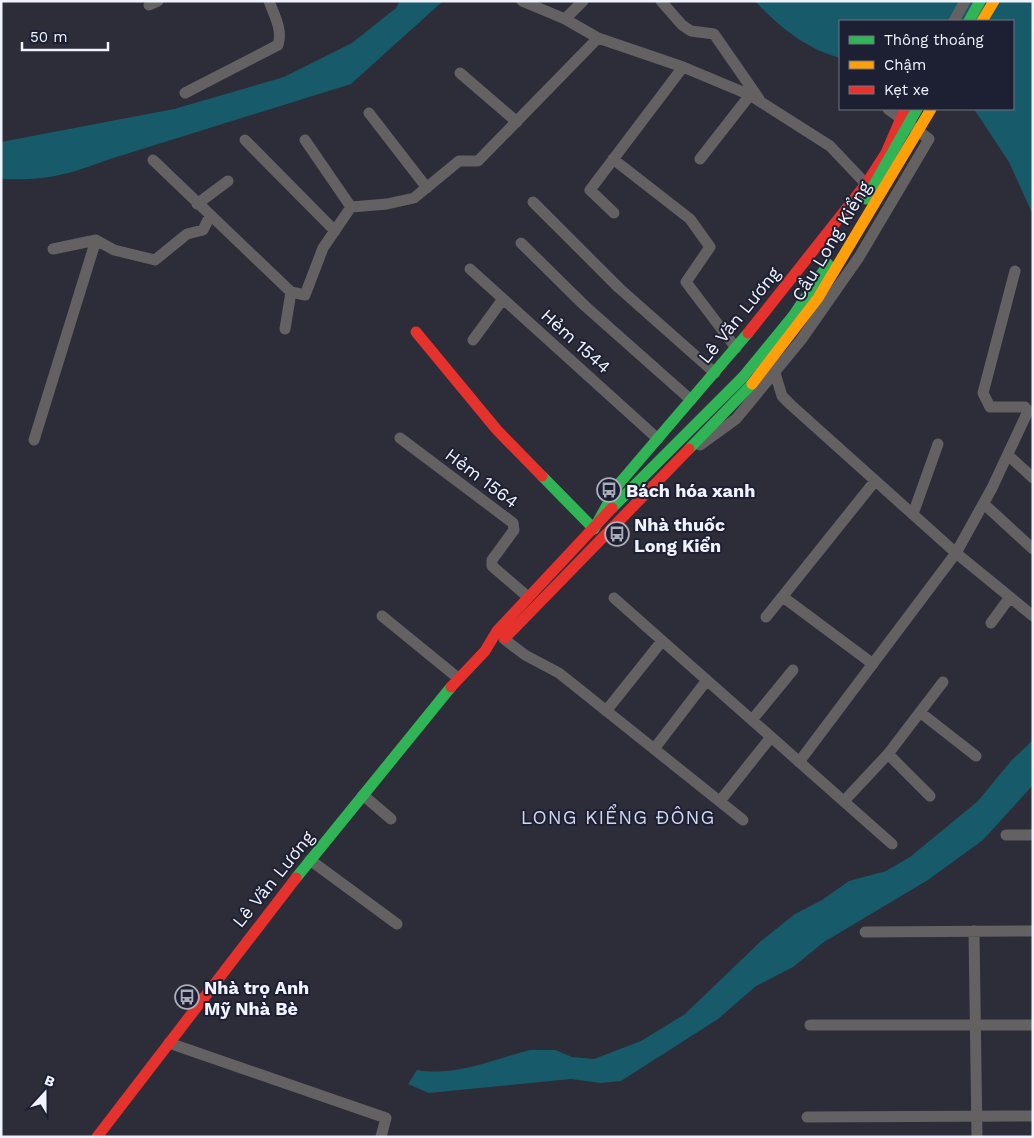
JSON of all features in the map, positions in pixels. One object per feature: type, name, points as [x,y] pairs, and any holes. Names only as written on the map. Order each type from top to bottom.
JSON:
[{"type":"main road","points":[[970,20],[980,1]]},
{"type":"main road","points":[[983,20],[994,1]]},
{"type":"main road","name":"Cầu Long Kiểng","points":[[743,377],[793,316],[828,264],[916,110]]},
{"type":"main road","name":"Cầu Long Kiểng","points":[[752,384],[800,324],[823,291],[930,110]]},
{"type":"main road","name":"Lê Văn Lương","points":[[594,529],[618,485],[736,348],[866,184],[886,153],[903,113]]},
{"type":"main road","points":[[416,332],[497,430],[594,529]]},
{"type":"main road","name":"Lê Văn Lương","points":[[98,1137],[260,922],[313,862],[458,678],[484,651],[497,631],[627,492],[686,436],[743,377]]},
{"type":"main road","name":"Lê Văn Lương","points":[[484,651],[504,639],[752,384]]},
{"type":"street","points":[[184,93],[278,45],[280,38],[279,28],[269,1]]},
{"type":"street","points":[[522,1],[565,19],[598,38],[683,67],[750,95],[830,146],[866,184]]},
{"type":"street","points":[[565,19],[583,1]]},
{"type":"street","points":[[662,1],[682,25],[691,31],[714,34],[762,102]]},
{"type":"street","points":[[955,20],[966,1]]},
{"type":"street","points":[[351,207],[387,204],[414,198],[459,161],[478,161],[598,38]]},
{"type":"street","points":[[614,213],[590,190],[683,67]]},
{"type":"street","points":[[460,73],[517,122]]},
{"type":"street","points":[[700,160],[750,95]]},
{"type":"street","points":[[369,113],[428,188]]},
{"type":"street","name":"Lê Văn Lương","points":[[680,459],[736,418],[775,373],[845,279],[929,139],[903,113]]},
{"type":"street","points":[[245,140],[335,230]]},
{"type":"street","points":[[306,140],[351,207]]},
{"type":"street","points":[[613,159],[690,219],[710,246],[686,282],[736,348]]},
{"type":"street","points":[[153,160],[291,292],[305,295],[323,248],[351,207]]},
{"type":"street","points":[[197,204],[228,181]]},
{"type":"street","points":[[533,202],[618,288],[715,373]]},
{"type":"street","points":[[53,249],[96,240],[114,250],[155,260],[187,234],[203,230],[210,216]]},
{"type":"street","points":[[34,440],[96,240]]},
{"type":"street","points":[[521,243],[585,306],[691,400]]},
{"type":"street","name":"Hẻm 1544","points":[[470,269],[658,439]]},
{"type":"street","points":[[799,762],[956,553],[984,504],[1028,411],[1025,407],[990,407],[983,393],[1015,271]]},
{"type":"street","points":[[285,330],[291,292]]},
{"type":"street","points":[[473,340],[503,299]]},
{"type":"street","points":[[775,373],[782,396],[956,553],[1033,616]]},
{"type":"street","name":"Hẻm 1564","points":[[400,438],[513,523],[514,530],[492,560],[492,566],[528,597]]},
{"type":"street","points":[[913,514],[938,444]]},
{"type":"street","points":[[1008,455],[1033,478]]},
{"type":"street","points":[[766,617],[875,481]]},
{"type":"street","points":[[984,504],[1033,549]]},
{"type":"street","points":[[783,596],[873,664]]},
{"type":"street","points":[[991,623],[1010,597]]},
{"type":"street","points":[[614,598],[799,762],[845,800],[892,844]]},
{"type":"street","points":[[382,616],[458,678]]},
{"type":"street","points":[[504,639],[524,656],[559,674],[743,820]]},
{"type":"street","points":[[606,711],[662,641]]},
{"type":"street","points":[[752,720],[793,670]]},
{"type":"street","points":[[654,749],[707,680]]},
{"type":"street","points":[[845,800],[888,754],[943,682]]},
{"type":"street","points":[[921,713],[976,756]]},
{"type":"street","points":[[720,801],[771,737]]},
{"type":"street","points":[[888,754],[930,796]]},
{"type":"street","points":[[365,797],[389,817]]},
{"type":"street","points":[[1006,835],[1033,835]]},
{"type":"street","points":[[313,862],[397,924]]},
{"type":"street","points":[[974,931],[977,1137]]},
{"type":"street","points":[[865,932],[1033,931]]},
{"type":"street","points":[[810,1025],[1033,1024]]},
{"type":"street","points":[[168,1043],[386,1118],[381,1137]]},
{"type":"street","points":[[807,1117],[1033,1116]]},
{"type":"water","points":[[400,1],[443,1],[351,84],[80,170],[43,178],[1,179],[1,142],[174,109],[284,77],[352,43],[396,8]]},
{"type":"water","points":[[755,1],[1033,1],[1033,215],[1009,162],[975,110],[1014,110],[1014,20],[839,20],[839,58],[804,43],[774,20]]},
{"type":"water","points":[[1033,740],[1033,785],[983,840],[928,880],[824,942],[793,967],[756,986],[718,1019],[621,1081],[601,1083],[571,1079],[429,1093],[408,1084],[417,1070],[431,1072],[460,1069],[530,1050],[555,1050],[572,1057],[594,1059],[641,1041],[685,1014],[761,941],[795,914],[822,900],[849,881],[886,871],[910,857],[978,801],[1011,761]]},
{"type":"traffic: fast","points":[[970,20],[980,1]]},
{"type":"traffic: fast","points":[[866,199],[916,110]]},
{"type":"traffic: fast","points":[[743,377],[793,316],[828,264]]},
{"type":"traffic: fast","points":[[542,476],[594,529],[618,485],[748,333]]},
{"type":"traffic: fast","points":[[612,508],[743,377]]},
{"type":"traffic: fast","points":[[689,449],[752,384]]},
{"type":"traffic: fast","points":[[296,878],[451,687]]},
{"type":"traffic: slow","points":[[983,20],[994,1]]},
{"type":"traffic: slow","points":[[752,384],[818,298],[930,110]]},
{"type":"traffic: jam","points":[[748,333],[866,184],[886,153],[905,110]]},
{"type":"traffic: jam","points":[[416,332],[497,430],[542,476]]},
{"type":"traffic: jam","points":[[505,638],[689,449]]},
{"type":"traffic: jam","points":[[451,687],[485,651],[497,631],[612,508]]},
{"type":"traffic: jam","points":[[97,1137],[296,878]]},
{"type":"place","name":"Bách hóa xanh","points":[[609,490]]},
{"type":"place","name":"Nhà thuốc Long Kiển","points":[[617,534]]},
{"type":"place","name":"Nhà trọ Anh Mỹ Nhà Bè","points":[[187,997]]},
{"type":"district","name":"LONG KIỂNG ĐÔNG","points":[[618,817]]}]
